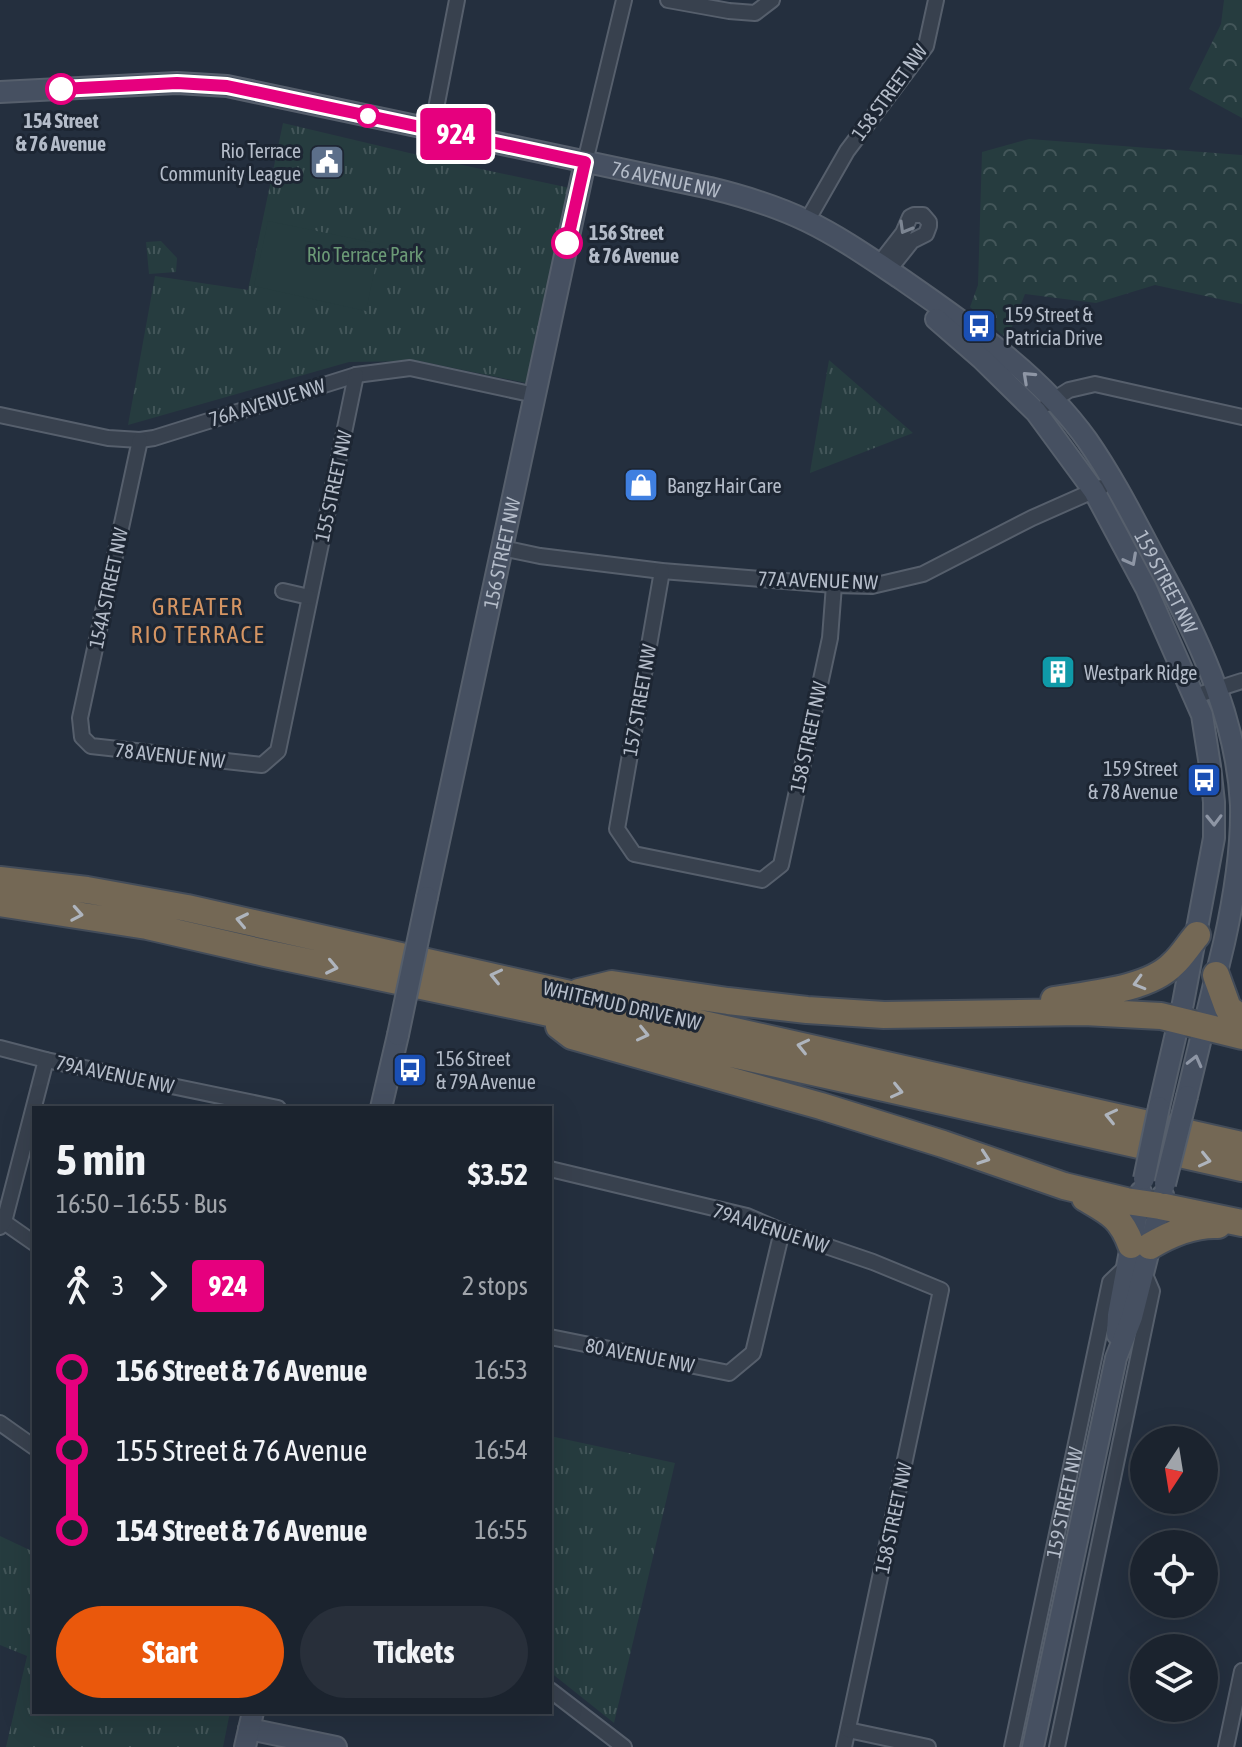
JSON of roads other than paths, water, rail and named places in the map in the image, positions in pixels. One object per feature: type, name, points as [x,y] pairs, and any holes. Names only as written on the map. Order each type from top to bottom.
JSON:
[{"type":"highway","name":"WHITEMUD DRIVE NW","points":[[0,880],[87,890],[187,908],[1242,1145]]},
{"type":"highway","name":"WHITEMUD DRIVE NW","points":[[0,903],[147,926],[1242,1168]]},
{"type":"highway","points":[[927,1015],[1050,1001],[1135,985],[1155,978],[1173,965],[1197,935]]},
{"type":"highway","points":[[1216,975],[1228,1008],[1242,1019]]},
{"type":"highway","points":[[572,993],[612,984],[728,1001],[884,1015],[1084,1012],[1161,1016],[1242,1036]]},
{"type":"highway","points":[[540,1011],[572,1036],[821,1106],[1064,1186],[1116,1218],[1125,1228],[1138,1257],[1163,1239],[1206,1224],[1242,1224]]},
{"type":"highway","points":[[1064,1186],[1152,1193],[1242,1224]]},
{"type":"street","points":[[432,129],[457,0]]},
{"type":"street","name":"156 STREET NW","points":[[381,1106],[585,162],[624,0]]},
{"type":"street","points":[[668,0],[755,13],[772,0]]},
{"type":"street","name":"158 STREET NW","points":[[807,221],[847,151],[926,46],[936,0]]},
{"type":"street","name":"76 AVENUE NW","points":[[0,92],[193,83],[243,89],[742,196],[807,221]]},
{"type":"street","name":"159 STREET NW","points":[[807,221],[884,267],[931,315],[982,359],[1086,439],[1189,621],[1229,726],[1241,804],[1236,881],[1216,975],[1162,1090],[1152,1193],[1138,1257],[1118,1315],[1116,1358],[1033,1747]]},
{"type":"street","name":"76A AVENUE NW","points":[[0,415],[108,438],[140,440],[356,375],[410,368],[535,395]]},
{"type":"street","name":"155 STREET NW","points":[[262,765],[278,751],[356,375]]},
{"type":"street","points":[[1044,406],[1069,390],[1095,384],[1242,417]]},
{"type":"street","name":"159 STREET NW","points":[[1044,406],[1146,588],[1202,715],[1210,766],[1214,838],[1197,935],[1187,1096],[1152,1193]]},
{"type":"street","name":"154A STREET NW","points":[[82,737],[80,718],[140,440]]},
{"type":"street","name":"77A AVENUE NW","points":[[502,548],[540,556],[662,571],[872,586],[923,574],[1112,481]]},
{"type":"street","name":"157 STREET NW","points":[[662,571],[617,829],[634,854],[762,880]]},
{"type":"street","name":"158 STREET NW","points":[[762,880],[781,865],[830,638],[834,585]]},
{"type":"street","points":[[283,591],[309,597]]},
{"type":"street","points":[[1195,696],[1242,681]]},
{"type":"street","name":"78 AVENUE NW","points":[[82,737],[91,746],[262,765]]},
{"type":"street","name":"79A AVENUE NW","points":[[0,1048],[268,1106]]},
{"type":"street","points":[[34,1106],[46,1060]]},
{"type":"street","points":[[2,1225],[32,1112]]},
{"type":"street","name":"79A AVENUE NW","points":[[552,1169],[747,1216],[941,1290]]},
{"type":"street","points":[[2,1225],[32,1228]]},
{"type":"street","points":[[2,1225],[32,1242]]},
{"type":"street","name":"80 AVENUE NW","points":[[552,1337],[729,1373],[753,1353],[782,1231]]},
{"type":"street","name":"159 STREET NW","points":[[1012,1747],[1110,1282],[1138,1257]]},
{"type":"street","name":"159 STREET NW","points":[[1057,1747],[1152,1291],[1138,1257]]},
{"type":"street","name":"158 STREET NW","points":[[844,1747],[941,1290]]},
{"type":"street","points":[[0,1423],[32,1446]]},
{"type":"street","points":[[1226,1747],[1242,1671]]},
{"type":"street","points":[[552,1692],[624,1747]]},
{"type":"street","points":[[249,1729],[336,1747]]},
{"type":"street","points":[[848,1730],[928,1747]]},
{"type":"place","name":"154 Street & 76 Avenue","points":[[61,89]]},
{"type":"place","name":"Rio Terrace Community League","points":[[327,162]]},
{"type":"place","name":"156 Street & 76 Avenue","points":[[567,243]]},
{"type":"place","name":"159 Street & Patricia Drive","points":[[979,326]]},
{"type":"place","name":"Bangz Hair Care","points":[[641,485]]},
{"type":"place","name":"Westpark Ridge","points":[[1058,672]]},
{"type":"place","name":"159 Street & 78 Avenue","points":[[1204,780]]},
{"type":"place","name":"156 Street & 79A Avenue","points":[[410,1070]]},
{"type":"district","name":"GREATER RIO TERRACE","points":[[198,620]]},
{"type":"park label","name":"Rio Terrace Park","points":[[365,254]]}]
